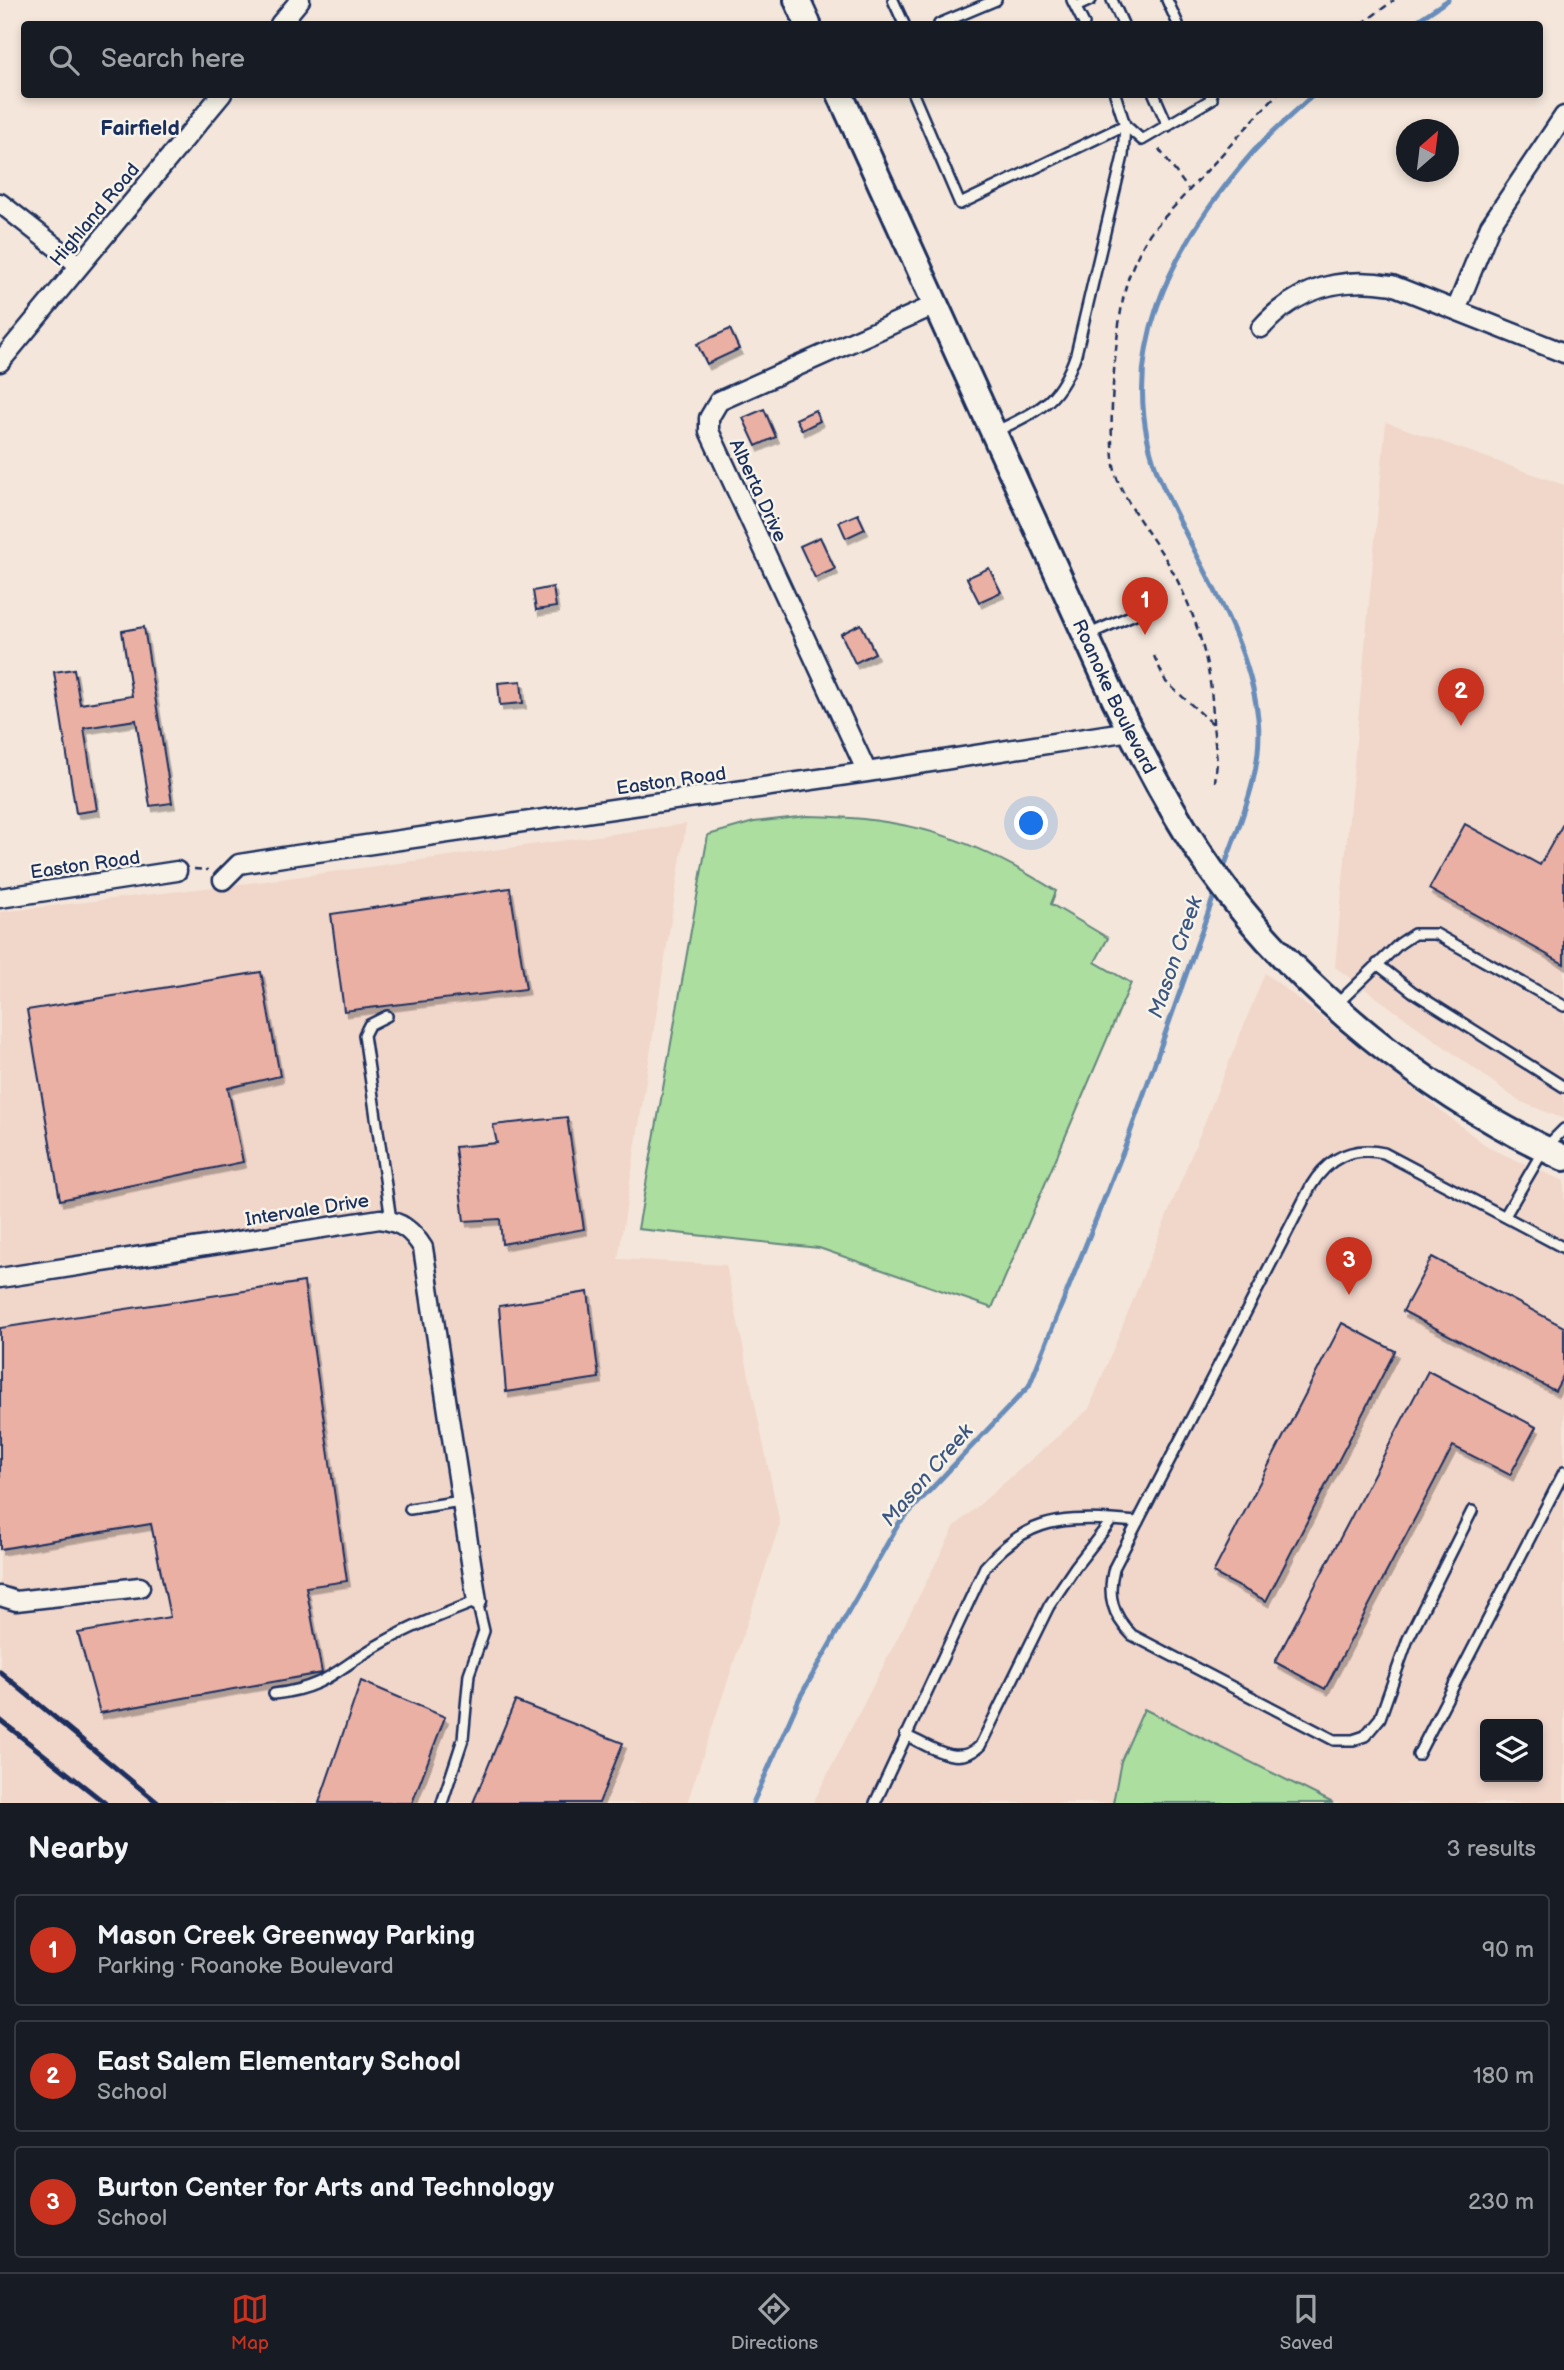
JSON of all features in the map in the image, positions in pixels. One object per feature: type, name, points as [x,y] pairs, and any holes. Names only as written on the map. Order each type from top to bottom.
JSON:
[{"type":"main road","points":[[797,0],[807,21]]},
{"type":"main road","name":"Roanoke Boulevard","points":[[842,98],[1130,731],[1160,789],[1213,873],[1251,919],[1335,1005],[1400,1059],[1450,1094],[1554,1154]]},
{"type":"street","points":[[282,21],[300,0]]},
{"type":"street","name":"Highland Road","points":[[0,362],[219,98]]},
{"type":"street","points":[[1456,310],[1490,226],[1564,117]]},
{"type":"street","points":[[0,203],[79,265]]},
{"type":"street","points":[[1261,328],[1286,304],[1305,293],[1348,281],[1392,285],[1564,353]]},
{"type":"street","name":"Alberta Drive","points":[[867,772],[709,431],[709,418],[719,401],[935,304]]},
{"type":"street","name":"Easton Road","points":[[223,880],[239,864],[250,862],[1130,731]]},
{"type":"street","name":"Easton Road","points":[[0,898],[177,871]]},
{"type":"street","name":"Intervale Drive","points":[[0,1278],[380,1219],[391,1220],[408,1228],[423,1248],[477,1601]]},
{"type":"street","points":[[0,1596],[16,1601],[140,1587]]},
{"type":"lane","points":[[893,0],[903,21]]},
{"type":"lane","points":[[946,21],[996,0]]},
{"type":"lane","points":[[1082,21],[1074,4],[1091,0]]},
{"type":"lane","points":[[1112,0],[1122,21]]},
{"type":"lane","points":[[1167,0],[1177,21]]},
{"type":"lane","points":[[916,98],[960,204],[1125,125]]},
{"type":"lane","points":[[994,432],[1053,400],[1066,383],[1076,354],[1119,169],[1125,125],[1116,98]]},
{"type":"lane","points":[[1156,98],[1168,126]]},
{"type":"lane","points":[[1125,125],[1142,140],[1212,98]]},
{"type":"lane","points":[[1085,636],[1135,614]]},
{"type":"lane","points":[[1335,1005],[1377,964],[1414,934],[1436,934],[1564,1006]]},
{"type":"lane","points":[[1377,964],[1413,992],[1564,1087]]},
{"type":"lane","points":[[387,1016],[369,1025],[365,1035],[391,1220]]},
{"type":"lane","points":[[1505,1216],[1554,1154],[1564,1129]]},
{"type":"lane","points":[[1472,1511],[1408,1639],[1380,1718],[1364,1736],[1346,1741],[1334,1740],[1132,1635],[1122,1625],[1110,1597],[1114,1568],[1311,1186],[1333,1160],[1356,1151],[1384,1153],[1564,1248]]},
{"type":"lane","points":[[1418,1755],[1564,1472]]},
{"type":"lane","points":[[410,1509],[461,1501]]},
{"type":"lane","points":[[875,1803],[985,1567],[1002,1548],[1018,1535],[1057,1520],[1138,1522]]},
{"type":"lane","points":[[905,1735],[953,1757],[964,1757],[980,1746],[1049,1606],[1112,1520]]},
{"type":"lane","points":[[274,1693],[300,1691],[320,1684],[410,1628],[477,1601],[484,1631],[469,1674],[463,1739],[442,1803]]},
{"type":"path","points":[[1366,21],[1394,0]]},
{"type":"path","points":[[1215,782],[1217,762],[1209,673],[1198,629],[1168,564],[1117,478],[1111,427],[1126,287],[1135,258],[1150,233],[1188,188],[1273,98]]},
{"type":"path","points":[[1159,149],[1188,188]]},
{"type":"path","points":[[1154,656],[1166,681],[1213,724]]},
{"type":"path","points":[[177,871],[208,870],[223,880]]},
{"type":"shaded area","points":[[1386,422],[1564,485],[1564,1119],[1519,1101],[1335,967]]},
{"type":"shaded area","points":[[686,824],[618,1259],[726,1265],[780,1524],[687,1803],[0,1803],[0,912],[266,881]]},
{"type":"shaded area","points":[[1265,973],[1489,1148],[1564,1181],[1564,1803],[813,1803],[955,1526],[1089,1409]]},
{"type":"green space","points":[[807,816],[843,817],[908,826],[966,844],[1025,872],[1056,891],[1051,904],[1108,938],[1095,962],[1131,983],[992,1308],[819,1248],[638,1229],[708,835],[754,822]]},
{"type":"green space","points":[[1144,1709],[1333,1803],[1113,1803],[1121,1761]]},
{"type":"building","points":[[730,329],[739,349],[707,364],[697,344]]},
{"type":"building","points":[[764,409],[776,437],[756,446],[743,418]]},
{"type":"building","points":[[815,410],[820,421],[802,430],[796,419]]},
{"type":"building","points":[[858,514],[865,529],[846,538],[839,522]]},
{"type":"building","points":[[820,537],[835,569],[815,578],[800,546]]},
{"type":"building","points":[[989,568],[1001,592],[979,602],[967,578]]},
{"type":"building","points":[[553,587],[556,607],[536,610],[533,591]]},
{"type":"building","points":[[861,624],[875,653],[855,663],[841,634]]},
{"type":"building","points":[[144,627],[172,803],[150,806],[136,720],[84,728],[97,810],[76,813],[54,672],[74,669],[80,704],[132,696],[122,631]]},
{"type":"building","points":[[521,681],[523,703],[500,705],[498,683]]},
{"type":"building","points":[[1564,822],[1564,964],[1429,889],[1465,824],[1540,865]]},
{"type":"building","points":[[510,888],[526,989],[344,1011],[331,914]]},
{"type":"building","points":[[261,972],[280,1076],[228,1088],[243,1162],[60,1200],[27,1010]]},
{"type":"building","points":[[567,1117],[584,1229],[502,1244],[500,1219],[464,1221],[455,1147],[497,1143],[493,1125]]},
{"type":"building","points":[[1432,1257],[1564,1327],[1564,1374],[1555,1391],[1403,1311]]},
{"type":"building","points":[[304,1282],[347,1581],[306,1587],[322,1673],[100,1713],[78,1633],[170,1617],[151,1524],[0,1549],[0,1328]]},
{"type":"building","points":[[588,1292],[599,1378],[506,1392],[499,1306]]},
{"type":"building","points":[[1342,1323],[1395,1351],[1266,1601],[1213,1573]]},
{"type":"building","points":[[1428,1371],[1536,1427],[1510,1475],[1453,1446],[1325,1689],[1275,1662]]},
{"type":"building","points":[[361,1681],[445,1717],[412,1803],[319,1803]]},
{"type":"building","points":[[515,1701],[623,1743],[599,1803],[473,1803]]},
{"type":"waterway","name":"Mason Creek","points":[[1416,21],[1448,0]]},
{"type":"waterway","name":"Mason Creek","points":[[1223,870],[1254,776],[1259,737],[1258,718],[1252,686],[1232,626],[1175,513],[1147,438],[1142,393],[1146,349],[1157,306],[1175,265],[1197,226],[1253,152],[1310,98]]},
{"type":"waterway","name":"Mason Creek","points":[[753,1803],[800,1697],[899,1523],[1029,1386],[1125,1147],[1216,890]]},
{"type":"railway","points":[[0,1672],[158,1803]]},
{"type":"railway","points":[[0,1720],[105,1803]]},
{"type":"place","name":"Mason Creek Greenway Parking","points":[[1145,635]]},
{"type":"place","name":"East Salem Elementary School","points":[[1461,726]]},
{"type":"place","name":"Burton Center for Arts and Technology","points":[[1349,1295]]},
{"type":"district","name":"Fairfield","points":[[140,128]]}]
